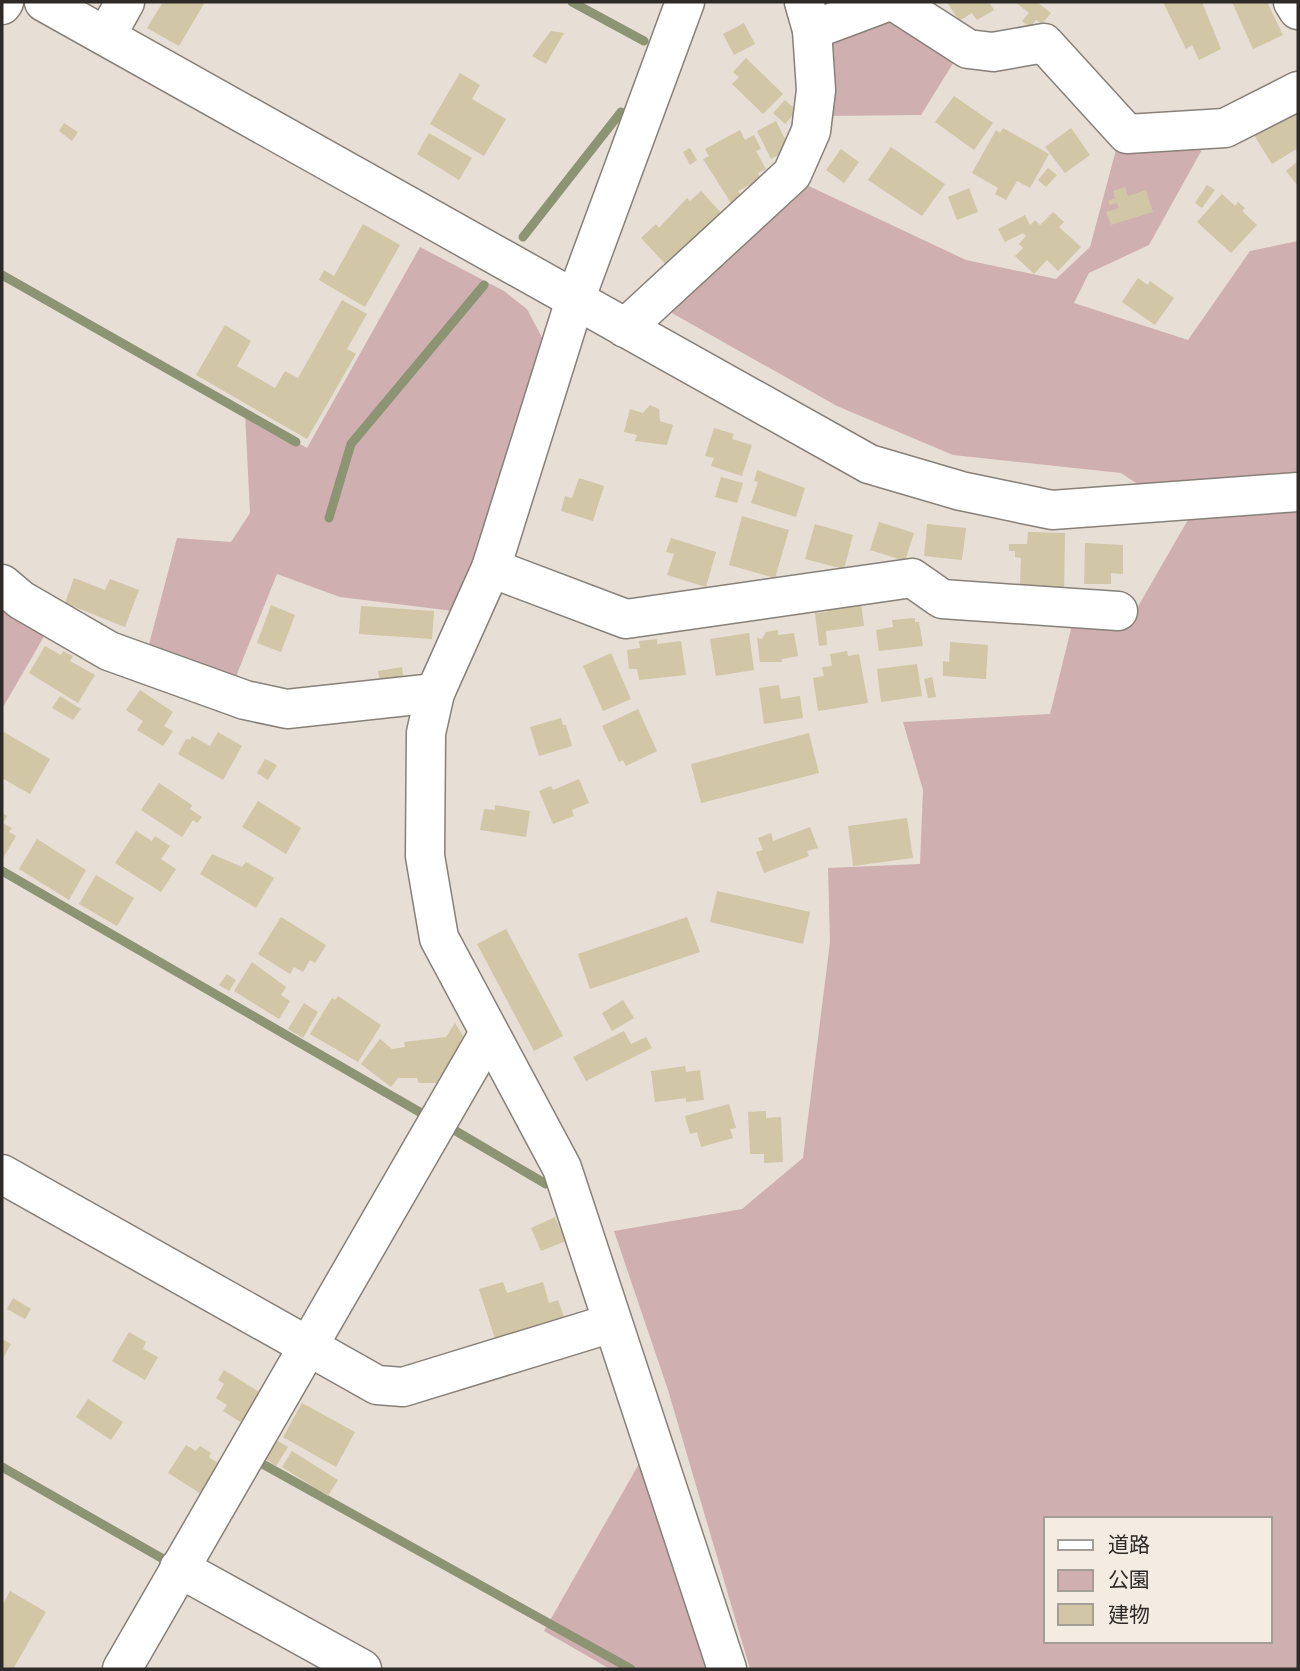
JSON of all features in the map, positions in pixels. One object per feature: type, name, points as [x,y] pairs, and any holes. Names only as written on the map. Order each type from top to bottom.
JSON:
[{"type":"street","points":[[44,2],[869,464],[961,491],[1052,510],[1298,492]]},
{"type":"street","points":[[106,36],[125,2]]},
{"type":"street","points":[[685,2],[575,300],[491,568],[435,693],[426,733],[425,856],[439,938],[562,1168],[727,1669]]},
{"type":"street","points":[[625,328],[792,174],[811,131],[816,90],[808,16],[887,2]]},
{"type":"street","points":[[895,2],[909,8],[968,49],[993,52],[1044,43],[1127,134],[1225,128],[1298,91]]},
{"type":"street","points":[[1293,2],[1298,10]]},
{"type":"street","points":[[491,568],[626,619],[912,578],[942,599],[1118,611]]},
{"type":"street","points":[[2,584],[21,600],[109,651],[245,699],[287,709],[435,693]]},
{"type":"street","points":[[122,1669],[489,1032]]},
{"type":"street","points":[[2,1174],[377,1385],[403,1387],[612,1323]]},
{"type":"street","points":[[180,1568],[362,1669]]},
{"type":"green space","points":[[889,9],[960,52],[921,115],[823,116],[819,33]]},
{"type":"green space","points":[[1209,137],[1149,245],[1089,273],[1074,303],[1188,340],[1250,251],[1298,241],[1298,1669],[750,1669],[668,1390],[614,1231],[742,1209],[803,1158],[830,942],[828,868],[920,864],[923,790],[903,722],[1050,714],[1072,625],[1125,629],[1189,518],[1121,473],[953,455],[837,406],[663,308],[796,180],[966,260],[1056,279],[1090,247],[1117,146]]},
{"type":"green space","points":[[420,247],[504,291],[527,309],[548,349],[492,528],[453,611],[340,597],[277,574],[235,679],[147,652],[177,538],[231,542],[250,513],[245,413],[307,448]]},
{"type":"green space","points":[[2,596],[50,626],[2,709]]},
{"type":"green space","points":[[644,1455],[714,1669],[610,1669],[544,1631]]},
{"type":"building","points":[[163,2],[205,2],[179,46],[147,28]]},
{"type":"building","points":[[947,2],[989,2],[994,10],[977,20],[972,13],[959,21]]},
{"type":"building","points":[[1015,2],[1037,2],[1051,13],[1042,24],[1036,20],[1030,27],[1022,21],[1029,13]]},
{"type":"building","points":[[1163,2],[1202,2],[1221,49],[1199,60],[1192,45],[1186,49]]},
{"type":"building","points":[[1232,2],[1267,2],[1283,35],[1253,49]]},
{"type":"building","points":[[744,23],[755,44],[734,55],[723,34]]},
{"type":"building","points":[[551,31],[564,33],[546,64],[532,56]]},
{"type":"building","points":[[746,58],[783,94],[763,114],[732,84],[739,77],[733,72]]},
{"type":"building","points":[[460,73],[480,85],[472,99],[506,119],[484,156],[430,124]]},
{"type":"building","points":[[954,96],[993,123],[974,150],[935,122]]},
{"type":"building","points":[[785,100],[797,111],[785,124],[773,113]]},
{"type":"building","points":[[1298,108],[1298,148],[1272,164],[1254,135]]},
{"type":"building","points":[[776,121],[790,149],[771,159],[757,131]]},
{"type":"building","points":[[64,123],[78,132],[72,141],[59,131]]},
{"type":"building","points":[[1003,128],[1049,154],[1030,188],[1017,181],[1006,200],[995,194],[998,188],[972,173],[996,130],[1000,133]]},
{"type":"building","points":[[1071,128],[1090,155],[1065,173],[1045,147]]},
{"type":"building","points":[[740,130],[745,140],[754,135],[761,149],[756,151],[766,169],[758,173],[761,179],[738,191],[742,197],[731,203],[703,159],[709,156],[705,149]]},
{"type":"building","points":[[429,133],[472,158],[459,180],[417,154]]},
{"type":"building","points":[[891,147],[945,184],[922,216],[868,180]]},
{"type":"building","points":[[690,148],[697,160],[690,165],[683,152]]},
{"type":"building","points":[[841,149],[859,162],[844,183],[826,170]]},
{"type":"building","points":[[1298,161],[1298,186],[1286,171]]},
{"type":"building","points":[[1048,168],[1057,175],[1046,187],[1038,180]]},
{"type":"building","points":[[1207,185],[1215,190],[1202,208],[1195,203]]},
{"type":"building","points":[[1125,187],[1128,196],[1146,190],[1153,212],[1111,225],[1106,212],[1119,208],[1117,203],[1110,205],[1108,201],[1115,198],[1113,191]]},
{"type":"building","points":[[969,188],[978,212],[957,220],[948,197]]},
{"type":"building","points":[[701,191],[724,216],[668,267],[641,238],[656,224],[659,228],[687,198],[690,201]]},
{"type":"building","points":[[1222,194],[1235,206],[1238,202],[1245,208],[1242,211],[1257,225],[1231,253],[1197,222]]},
{"type":"building","points":[[1053,212],[1064,222],[1059,227],[1081,247],[1058,271],[1047,260],[1034,274],[1015,256],[1023,248],[1019,244],[1026,236],[1023,233],[1005,242],[998,229],[1025,215],[1030,225],[1035,220],[1040,225]]},
{"type":"building","points":[[363,224],[400,245],[365,307],[319,280],[324,270],[334,276]]},
{"type":"building","points":[[1138,278],[1148,285],[1150,281],[1174,298],[1155,325],[1122,302]]},
{"type":"building","points":[[342,300],[367,314],[347,349],[356,354],[307,439],[196,375],[225,325],[251,341],[237,366],[275,388],[285,371],[298,378]]},
{"type":"building","points":[[650,405],[659,409],[660,421],[673,425],[667,445],[635,441],[637,435],[624,432],[630,409],[643,413]]},
{"type":"building","points":[[714,428],[734,434],[732,439],[752,445],[742,476],[711,466],[714,458],[705,456]]},
{"type":"building","points":[[757,470],[805,488],[796,517],[751,503],[758,482],[754,481]]},
{"type":"building","points":[[721,477],[743,483],[737,503],[715,497]]},
{"type":"building","points":[[579,478],[604,486],[593,521],[561,511],[565,496],[572,498]]},
{"type":"building","points":[[742,516],[789,530],[775,578],[729,565]]},
{"type":"building","points":[[879,522],[914,533],[905,561],[870,550]]},
{"type":"building","points":[[815,524],[853,535],[844,569],[805,559]]},
{"type":"building","points":[[927,524],[966,528],[962,560],[924,556]]},
{"type":"building","points":[[1028,532],[1065,533],[1064,589],[1020,587],[1021,558],[1015,557],[1015,551],[1009,551],[1009,544],[1027,544]]},
{"type":"building","points":[[671,538],[716,552],[706,587],[667,575],[674,554],[666,552]]},
{"type":"building","points":[[1085,543],[1123,545],[1123,574],[1111,573],[1111,584],[1084,584]]},
{"type":"building","points":[[74,578],[105,590],[110,579],[139,590],[125,627],[65,603]]},
{"type":"building","points":[[861,603],[864,626],[826,631],[827,645],[819,646],[815,613],[827,612],[826,607]]},
{"type":"building","points":[[271,605],[295,615],[281,652],[257,643]]},
{"type":"building","points":[[361,606],[434,611],[432,639],[359,634]]},
{"type":"building","points":[[915,618],[915,622],[919,622],[923,646],[879,651],[876,630],[893,627],[892,620]]},
{"type":"building","points":[[778,630],[778,635],[794,633],[798,656],[782,659],[782,662],[760,662],[757,638],[762,639],[766,632]]},
{"type":"building","points":[[749,633],[754,670],[716,676],[710,639]]},
{"type":"building","points":[[657,639],[657,644],[681,641],[686,675],[639,680],[637,669],[629,669],[627,650],[640,648],[639,641]]},
{"type":"building","points":[[950,642],[988,645],[986,679],[943,676],[943,661],[949,662]]},
{"type":"building","points":[[45,646],[61,655],[63,651],[73,656],[70,661],[95,675],[78,703],[29,673]]},
{"type":"building","points":[[847,651],[848,656],[859,654],[868,703],[818,711],[813,678],[824,676],[822,667],[832,666],[830,654]]},
{"type":"building","points":[[611,653],[631,699],[603,711],[583,666]]},
{"type":"building","points":[[917,664],[922,696],[881,702],[877,669]]},
{"type":"building","points":[[402,667],[403,677],[380,682],[378,671]]},
{"type":"building","points":[[932,677],[936,697],[928,698],[924,679]]},
{"type":"building","points":[[779,685],[781,699],[800,696],[803,718],[764,724],[759,688]]},
{"type":"building","points":[[140,690],[173,712],[164,726],[173,731],[163,746],[137,730],[143,721],[126,710]]},
{"type":"building","points":[[60,696],[81,709],[73,720],[52,708]]},
{"type":"building","points":[[638,709],[657,751],[626,766],[623,760],[619,762],[602,726]]},
{"type":"building","points":[[561,718],[572,746],[539,756],[530,727]]},
{"type":"building","points":[[2,731],[50,759],[30,794],[2,778]]},
{"type":"building","points":[[218,732],[242,746],[223,780],[178,754],[186,739],[190,740],[192,736],[210,746]]},
{"type":"building","points":[[809,733],[819,773],[701,803],[691,764]]},
{"type":"building","points":[[265,759],[277,765],[268,780],[257,773]]},
{"type":"building","points":[[579,779],[589,803],[572,810],[574,816],[553,824],[539,791],[551,786],[553,790]]},
{"type":"building","points":[[159,783],[192,805],[190,809],[202,817],[197,823],[193,820],[182,837],[141,810]]},
{"type":"building","points":[[258,801],[301,828],[286,854],[242,827]]},
{"type":"building","points":[[495,805],[530,811],[526,837],[480,830],[484,809],[495,810]]},
{"type":"building","points":[[2,813],[7,816],[3,823],[12,828],[9,832],[16,836],[2,860]]},
{"type":"building","points":[[907,818],[913,858],[853,866],[848,826]]},
{"type":"building","points":[[810,827],[818,848],[807,851],[809,856],[764,873],[756,852],[763,850],[758,838],[771,833],[773,841]]},
{"type":"building","points":[[136,831],[152,841],[155,836],[170,846],[161,859],[176,869],[161,892],[115,863]]},
{"type":"building","points":[[37,839],[86,870],[69,900],[19,869]]},
{"type":"building","points":[[212,854],[242,867],[246,862],[274,878],[256,908],[200,874]]},
{"type":"building","points":[[96,875],[134,898],[117,926],[79,904]]},
{"type":"building","points":[[717,891],[810,912],[803,944],[710,922]]},
{"type":"building","points":[[281,917],[326,945],[315,963],[310,960],[303,972],[294,967],[290,974],[258,954]]},
{"type":"building","points":[[687,917],[700,952],[590,989],[578,954]]},
{"type":"building","points":[[506,929],[563,1036],[534,1051],[477,944]]},
{"type":"building","points":[[252,962],[286,987],[281,995],[290,1001],[279,1019],[234,991]]},
{"type":"building","points":[[227,974],[236,980],[229,991],[219,985]]},
{"type":"building","points":[[338,996],[381,1025],[358,1062],[310,1034],[332,998],[335,1000]]},
{"type":"building","points":[[623,1000],[634,1018],[612,1031],[602,1013]]},
{"type":"building","points":[[304,1003],[318,1012],[303,1038],[288,1029]]},
{"type":"building","points":[[455,1023],[467,1042],[448,1076],[439,1077],[440,1083],[419,1083],[417,1078],[398,1078],[391,1087],[361,1064],[380,1039],[392,1049],[405,1047],[404,1042],[446,1037]]},
{"type":"building","points":[[624,1031],[631,1044],[646,1037],[652,1048],[586,1081],[573,1057]]},
{"type":"building","points":[[685,1066],[686,1072],[700,1070],[704,1100],[686,1102],[686,1098],[655,1102],[651,1071]]},
{"type":"building","points":[[729,1104],[736,1128],[730,1129],[733,1138],[701,1147],[697,1132],[690,1134],[685,1116]]},
{"type":"building","points":[[766,1111],[766,1118],[781,1117],[783,1162],[764,1163],[764,1154],[750,1154],[748,1112]]},
{"type":"building","points":[[555,1217],[566,1241],[541,1251],[531,1228]]},
{"type":"building","points":[[503,1282],[507,1293],[543,1282],[549,1303],[558,1300],[565,1320],[496,1342],[479,1289]]},
{"type":"building","points":[[13,1298],[31,1309],[25,1319],[7,1309]]},
{"type":"building","points":[[129,1332],[146,1342],[143,1349],[158,1357],[145,1380],[112,1361]]},
{"type":"building","points":[[2,1339],[11,1344],[2,1360]]},
{"type":"building","points":[[224,1370],[264,1395],[245,1425],[223,1411],[227,1405],[216,1398],[224,1384],[218,1380]]},
{"type":"building","points":[[88,1399],[123,1422],[111,1440],[76,1417]]},
{"type":"building","points":[[302,1403],[355,1432],[336,1467],[283,1437]]},
{"type":"building","points":[[271,1437],[288,1447],[276,1466],[260,1455]]},
{"type":"building","points":[[186,1445],[196,1451],[200,1446],[211,1453],[209,1457],[224,1467],[206,1497],[168,1473]]},
{"type":"building","points":[[292,1451],[338,1480],[328,1496],[282,1467]]},
{"type":"building","points":[[10,1591],[46,1612],[13,1669],[5,1669],[2,1667],[2,1606]]},
{"type":"waterway","points":[[572,2],[644,41]]},
{"type":"waterway","points":[[523,237],[621,112]]},
{"type":"waterway","points":[[2,275],[296,442]]},
{"type":"waterway","points":[[329,518],[351,444],[484,285]]},
{"type":"waterway","points":[[2,871],[430,1118]]},
{"type":"waterway","points":[[449,1127],[546,1184]]},
{"type":"waterway","points":[[259,1462],[631,1669]]},
{"type":"waterway","points":[[2,1467],[172,1564]]}]
